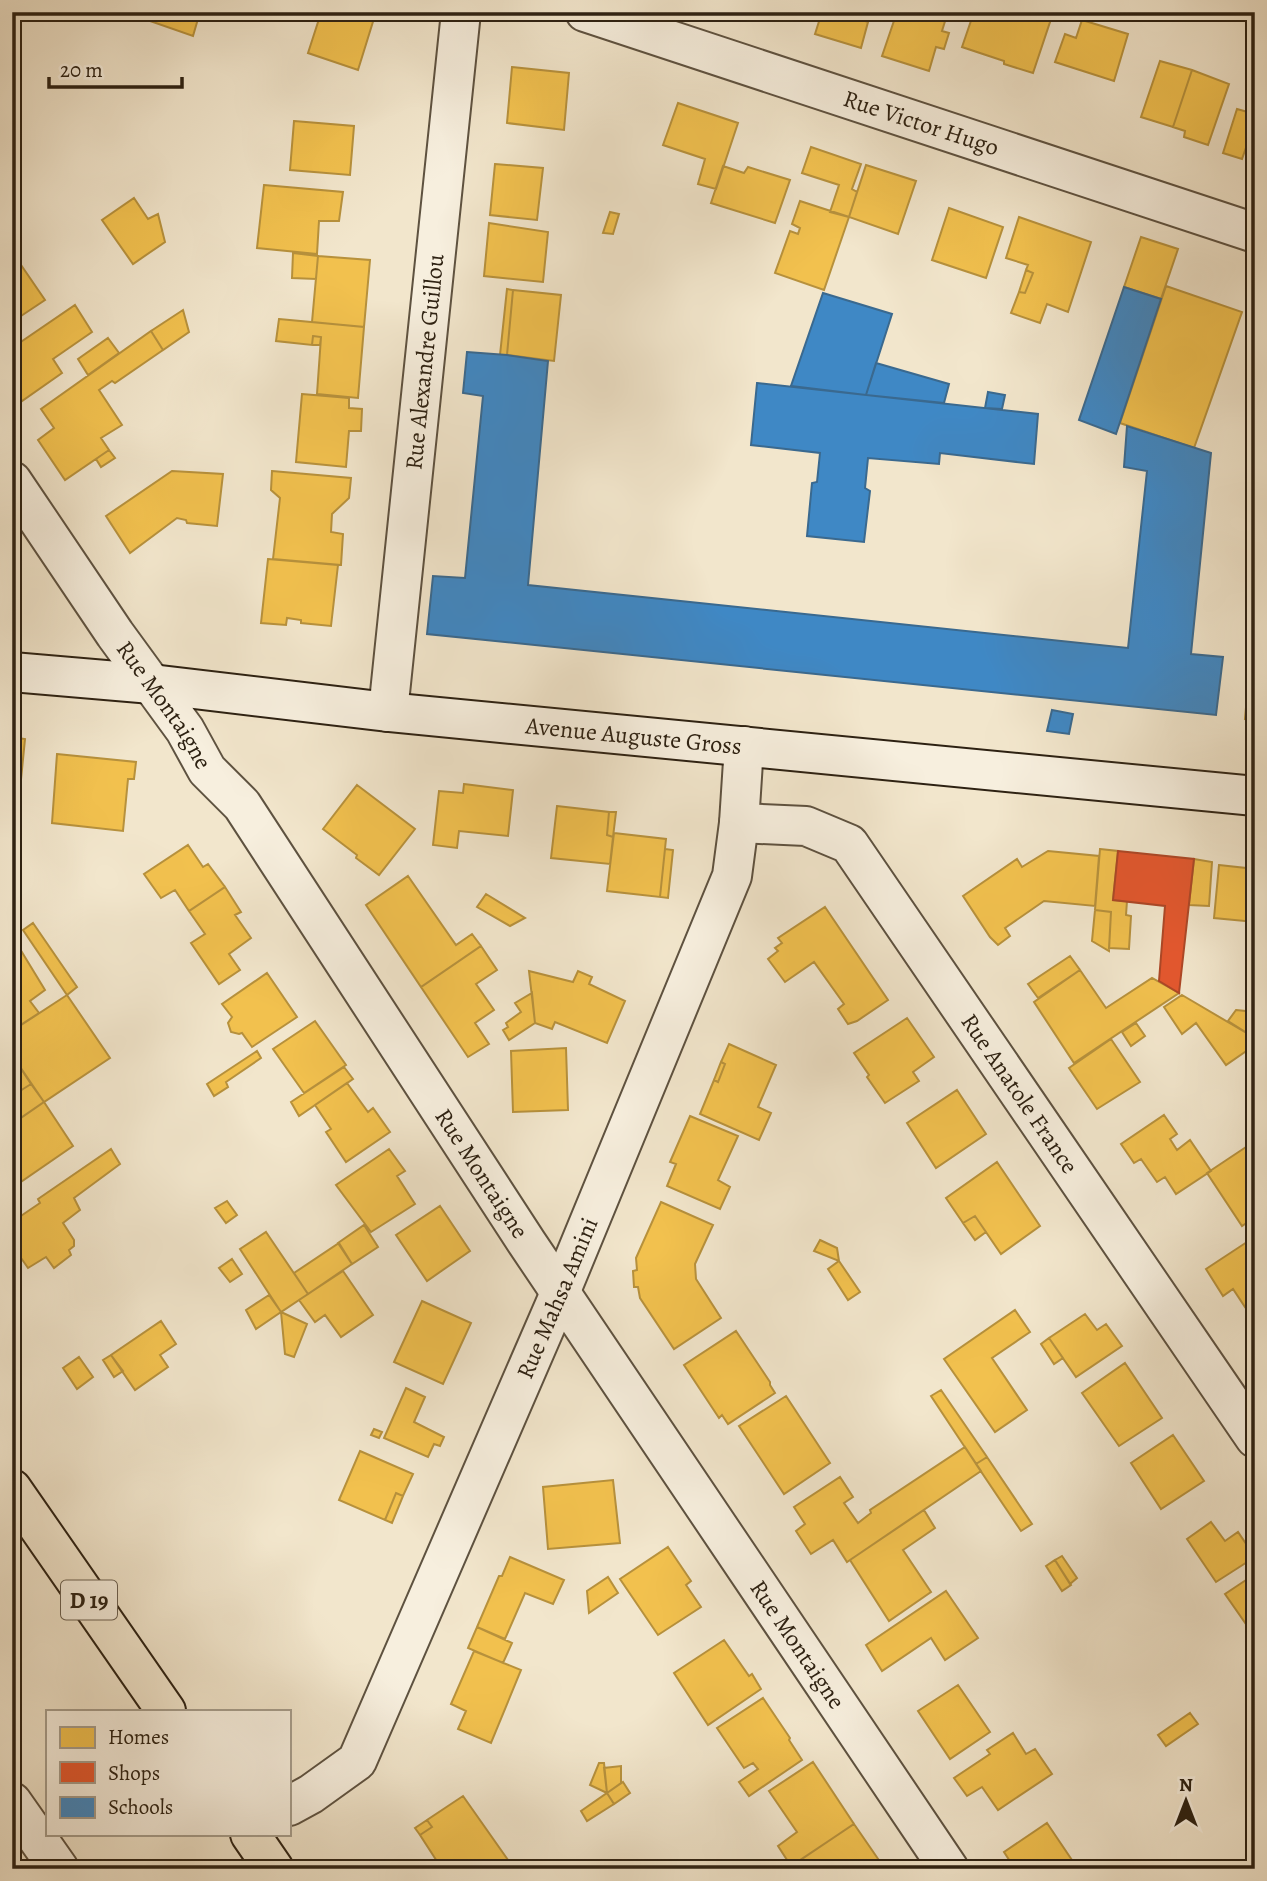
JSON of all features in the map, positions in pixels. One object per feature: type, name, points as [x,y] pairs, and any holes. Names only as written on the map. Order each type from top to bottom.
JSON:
[{"type":"main road","name":"D 19","points":[[12,1489],[165,1710]]},
{"type":"main road","points":[[251,1836],[274,1869]]},
{"type":"street","name":"Rue Alexandre Guillou","points":[[387,712],[461,12]]},
{"type":"street","name":"Rue Victor Hugo","points":[[585,12],[1255,233]]},
{"type":"street","name":"Rue Montaigne","points":[[12,481],[115,634],[185,730],[207,771],[242,805],[560,1293],[949,1869]]},
{"type":"street","name":"Avenue Auguste Gross","points":[[12,672],[152,684],[387,712],[1255,796]]},
{"type":"street","name":"Rue Mahsa Amini","points":[[290,1804],[311,1794],[357,1761],[560,1293],[732,876],[740,823],[744,746]]},
{"type":"street","name":"Rue Anatole France","points":[[740,823],[806,826],[849,844],[1255,1438]]},
{"type":"street","points":[[12,1802],[59,1869]]},
{"type":"building: Homes","points":[[130,12],[200,12],[193,36]]},
{"type":"building: Homes","points":[[327,12],[376,12],[358,70],[308,53],[320,16],[325,17]]},
{"type":"building: Homes","points":[[777,12],[796,12],[794,18]]},
{"type":"building: Homes","points":[[822,12],[841,12],[868,22],[861,48],[815,34]]},
{"type":"building: Homes","points":[[897,12],[929,12],[946,18],[942,31],[949,33],[944,49],[936,47],[929,71],[882,56]]},
{"type":"building: Homes","points":[[974,12],[1031,12],[1051,19],[1033,73],[962,47]]},
{"type":"building: Homes","points":[[1082,20],[1128,34],[1114,81],[1055,62],[1065,34],[1076,38]]},
{"type":"building: Homes","points":[[1160,61],[1192,70],[1173,127],[1141,117]]},
{"type":"building: Homes","points":[[512,67],[569,73],[564,130],[507,123]]},
{"type":"building: Homes","points":[[1192,70],[1229,84],[1208,145],[1184,137],[1185,131],[1173,127]]},
{"type":"building: Homes","points":[[678,103],[738,123],[716,189],[698,184],[705,159],[663,145]]},
{"type":"building: Homes","points":[[1237,109],[1255,114],[1255,122],[1242,159],[1223,153]]},
{"type":"building: Homes","points":[[294,121],[354,126],[350,175],[290,170]]},
{"type":"building: Homes","points":[[1255,138],[1255,165],[1247,161]]},
{"type":"building: Homes","points":[[811,147],[861,164],[852,189],[857,192],[849,217],[830,212],[839,185],[802,173]]},
{"type":"building: Homes","points":[[495,164],[543,168],[537,220],[490,215]]},
{"type":"building: Homes","points":[[866,165],[916,181],[898,234],[849,217]]},
{"type":"building: Homes","points":[[723,166],[744,173],[748,167],[790,180],[775,223],[711,203]]},
{"type":"building: Homes","points":[[264,185],[343,192],[339,221],[319,221],[317,254],[257,248]]},
{"type":"building: Homes","points":[[134,198],[148,219],[158,214],[165,242],[133,264],[102,220]]},
{"type":"building: Homes","points":[[800,201],[849,217],[824,290],[775,273],[790,231],[798,234],[800,228],[792,224]]},
{"type":"building: Homes","points":[[949,208],[1003,227],[986,278],[932,260]]},
{"type":"building: Homes","points":[[610,212],[619,214],[613,234],[603,233]]},
{"type":"building: Homes","points":[[1019,217],[1091,242],[1068,312],[1047,304],[1040,323],[1011,313],[1019,292],[1025,293],[1033,273],[1026,270],[1028,265],[1006,258]]},
{"type":"building: Homes","points":[[489,223],[548,232],[543,282],[484,276]]},
{"type":"building: Homes","points":[[1141,237],[1178,249],[1161,299],[1124,287]]},
{"type":"building: Homes","points":[[293,253],[318,256],[316,279],[292,278]]},
{"type":"building: Homes","points":[[318,256],[370,260],[364,327],[312,322]]},
{"type":"building: Homes","points":[[19,262],[45,300],[12,322],[12,267]]},
{"type":"building: Homes","points":[[1026,270],[1033,273],[1025,293],[1019,292]]},
{"type":"building: Homes","points":[[1166,286],[1242,312],[1194,448],[1120,423]]},
{"type":"building: Homes","points":[[507,289],[513,290],[507,355],[500,355]]},
{"type":"building: Homes","points":[[513,290],[561,295],[554,361],[507,355]]},
{"type":"building: Homes","points":[[75,305],[92,332],[53,359],[62,373],[22,401],[12,387],[12,348]]},
{"type":"building: Homes","points":[[183,310],[189,332],[163,350],[151,331]]},
{"type":"building: Homes","points":[[279,319],[364,327],[358,398],[317,394],[321,337],[313,336],[312,345],[276,341]]},
{"type":"building: Homes","points":[[151,331],[163,350],[115,383],[112,381],[99,390],[122,425],[101,438],[109,450],[65,480],[38,440],[54,428],[41,409]]},
{"type":"building: Homes","points":[[313,336],[321,337],[320,345],[312,345]]},
{"type":"building: Homes","points":[[108,338],[119,353],[88,375],[78,359]]},
{"type":"building: Homes","points":[[302,394],[349,398],[349,408],[362,409],[361,431],[349,431],[346,467],[296,462]]},
{"type":"building: Homes","points":[[109,450],[115,458],[101,467],[96,459]]},
{"type":"building: Homes","points":[[172,471],[223,474],[217,526],[187,523],[186,520],[177,518],[130,553],[106,516]]},
{"type":"building: Homes","points":[[272,471],[351,478],[349,498],[332,514],[331,532],[343,534],[341,565],[273,559],[280,498],[271,490]]},
{"type":"building: Homes","points":[[268,559],[338,565],[331,626],[301,623],[301,620],[287,618],[286,625],[261,623]]},
{"type":"building: Homes","points":[[1252,637],[1255,637],[1255,720],[1245,719]]},
{"type":"building: Homes","points":[[12,737],[25,739],[14,850],[12,850]]},
{"type":"building: Homes","points":[[57,754],[136,762],[134,779],[128,779],[123,831],[52,823]]},
{"type":"building: Homes","points":[[464,784],[513,790],[508,836],[459,831],[457,848],[433,845],[439,791],[463,793]]},
{"type":"building: Homes","points":[[357,785],[415,829],[379,875],[323,829]]},
{"type":"building: Homes","points":[[557,806],[609,812],[607,835],[613,837],[610,864],[551,858]]},
{"type":"building: Homes","points":[[609,812],[616,812],[613,837],[607,835]]},
{"type":"building: Homes","points":[[614,833],[666,839],[660,897],[607,891]]},
{"type":"building: Homes","points":[[188,845],[203,867],[208,864],[225,887],[189,911],[175,890],[161,898],[144,874]]},
{"type":"building: Homes","points":[[665,849],[673,850],[668,898],[660,897]]},
{"type":"building: Homes","points":[[1100,849],[1118,851],[1113,900],[1127,901],[1126,915],[1131,916],[1129,949],[1109,948],[1111,912],[1095,910]]},
{"type":"building: Homes","points":[[1048,851],[1099,856],[1095,906],[1044,901],[1005,928],[1010,936],[998,945],[963,896],[1017,859],[1022,867]]},
{"type":"building: Homes","points":[[1194,859],[1212,862],[1209,906],[1189,905]]},
{"type":"building: Homes","points":[[1219,865],[1255,869],[1255,922],[1214,918]]},
{"type":"building: Homes","points":[[408,876],[456,945],[472,934],[481,946],[421,987],[366,905]]},
{"type":"building: Homes","points":[[225,887],[241,912],[235,915],[251,938],[229,954],[240,970],[219,984],[191,943],[205,934],[189,911]]},
{"type":"building: Homes","points":[[486,894],[525,918],[510,926],[477,907]]},
{"type":"building: Homes","points":[[825,907],[888,1000],[848,1024],[838,1009],[844,1004],[814,962],[785,982],[768,959],[778,951],[775,948],[782,943],[778,938]]},
{"type":"building: Homes","points":[[1095,910],[1111,912],[1109,951],[1092,941]]},
{"type":"building: Homes","points":[[33,923],[77,987],[67,995],[23,930]]},
{"type":"building: Homes","points":[[17,944],[45,990],[30,1001],[39,1013],[16,1028],[12,1022],[12,947]]},
{"type":"building: Homes","points":[[481,946],[497,970],[476,984],[494,1010],[475,1023],[489,1044],[468,1057],[421,987]]},
{"type":"building: Homes","points":[[1070,956],[1080,970],[1038,998],[1028,984]]},
{"type":"building: Homes","points":[[1080,970],[1106,1008],[1152,978],[1179,993],[1074,1063],[1034,1002]]},
{"type":"building: Homes","points":[[529,971],[573,982],[578,971],[592,977],[589,984],[625,1001],[607,1043],[555,1022],[552,1029],[535,1023]]},
{"type":"building: Homes","points":[[267,973],[297,1017],[252,1047],[242,1033],[231,1032],[228,1023],[232,1017],[222,1004]]},
{"type":"building: Homes","points":[[532,993],[535,1023],[509,1040],[503,1030],[508,1027],[506,1023],[521,1012],[515,1003]]},
{"type":"building: Homes","points":[[67,995],[110,1058],[44,1102],[12,1055],[12,1031]]},
{"type":"building: Homes","points":[[1182,995],[1255,1038],[1255,1045],[1226,1065],[1196,1023],[1182,1034],[1164,1007]]},
{"type":"building: Homes","points":[[1236,1010],[1255,1012],[1255,1038],[1228,1021]]},
{"type":"building: Homes","points":[[907,1018],[934,1057],[913,1072],[919,1081],[885,1103],[854,1053]]},
{"type":"building: Homes","points":[[315,1021],[346,1065],[304,1093],[273,1049]]},
{"type":"building: Homes","points":[[1136,1023],[1145,1036],[1131,1046],[1122,1032]]},
{"type":"building: Homes","points":[[1111,1039],[1140,1082],[1097,1109],[1069,1068]]},
{"type":"building: Homes","points":[[729,1044],[776,1065],[758,1107],[771,1113],[759,1140],[700,1114],[714,1080],[718,1082],[725,1064],[721,1062]]},
{"type":"building: Homes","points":[[566,1048],[568,1110],[513,1112],[511,1051]]},
{"type":"building: Homes","points":[[257,1051],[261,1058],[226,1082],[228,1087],[214,1096],[207,1084]]},
{"type":"building: Homes","points":[[12,1055],[31,1084],[12,1096]]},
{"type":"building: Homes","points":[[721,1062],[725,1064],[718,1082],[714,1080]]},
{"type":"building: Homes","points":[[344,1067],[353,1079],[299,1116],[291,1102]]},
{"type":"building: Homes","points":[[347,1083],[368,1112],[373,1108],[390,1132],[346,1162],[326,1132],[331,1129],[315,1105]]},
{"type":"building: Homes","points":[[31,1084],[44,1102],[12,1124],[12,1096]]},
{"type":"building: Homes","points":[[957,1090],[986,1134],[936,1168],[907,1123]]},
{"type":"building: Homes","points":[[44,1102],[73,1146],[12,1188],[12,1124]]},
{"type":"building: Homes","points":[[1164,1115],[1177,1134],[1170,1139],[1177,1150],[1190,1140],[1211,1171],[1176,1194],[1165,1177],[1157,1182],[1141,1159],[1134,1163],[1121,1144]]},
{"type":"building: Homes","points":[[690,1116],[738,1136],[718,1180],[730,1187],[720,1209],[667,1186],[676,1164],[670,1162]]},
{"type":"building: Homes","points":[[1255,1141],[1255,1217],[1242,1226],[1207,1173]]},
{"type":"building: Homes","points":[[111,1149],[120,1164],[74,1198],[80,1210],[63,1223],[74,1240],[74,1246],[69,1250],[71,1255],[54,1268],[46,1257],[28,1268],[12,1245],[12,1222],[40,1203],[38,1199]]},
{"type":"building: Homes","points":[[389,1149],[405,1171],[397,1176],[415,1204],[371,1232],[336,1185]]},
{"type":"building: Homes","points":[[997,1162],[1040,1226],[1001,1254],[975,1216],[963,1223],[946,1198]]},
{"type":"building: Homes","points":[[227,1201],[237,1215],[226,1223],[215,1208]]},
{"type":"building: Homes","points":[[661,1202],[713,1225],[695,1264],[696,1279],[721,1318],[674,1349],[640,1298],[638,1287],[634,1287],[636,1258]]},
{"type":"building: Homes","points":[[440,1206],[470,1251],[427,1281],[396,1235]]},
{"type":"building: Homes","points":[[975,1216],[986,1232],[975,1240],[963,1223]]},
{"type":"building: Homes","points":[[364,1225],[378,1247],[352,1264],[338,1243]]},
{"type":"building: Homes","points":[[266,1232],[308,1294],[281,1312],[240,1249]]},
{"type":"building: Homes","points":[[820,1240],[837,1248],[839,1261],[814,1251]]},
{"type":"building: Homes","points":[[1250,1240],[1255,1247],[1255,1300],[1245,1307],[1233,1289],[1223,1296],[1206,1269]]},
{"type":"building: Homes","points":[[339,1243],[352,1264],[308,1294],[294,1273]]},
{"type":"building: Homes","points":[[232,1259],[242,1274],[230,1282],[219,1268]]},
{"type":"building: Homes","points":[[839,1261],[860,1292],[848,1300],[828,1269]]},
{"type":"building: Homes","points":[[343,1271],[373,1315],[341,1337],[325,1315],[315,1322],[299,1300]]},
{"type":"building: Homes","points":[[269,1295],[281,1312],[256,1329],[246,1310]]},
{"type":"building: Homes","points":[[422,1301],[471,1323],[443,1384],[394,1362]]},
{"type":"building: Homes","points":[[1015,1310],[1030,1332],[992,1358],[1027,1410],[995,1432],[944,1359]]},
{"type":"building: Homes","points":[[281,1312],[307,1324],[294,1357],[285,1354]]},
{"type":"building: Homes","points":[[1085,1314],[1097,1330],[1106,1324],[1122,1346],[1076,1377],[1049,1338]]},
{"type":"building: Homes","points":[[161,1321],[176,1344],[160,1355],[168,1367],[135,1390],[111,1355]]},
{"type":"building: Homes","points":[[736,1331],[775,1393],[728,1424],[722,1415],[719,1418],[684,1365]]},
{"type":"building: Homes","points":[[1049,1338],[1063,1358],[1054,1364],[1041,1344]]},
{"type":"building: Homes","points":[[111,1355],[123,1371],[114,1377],[103,1360]]},
{"type":"building: Homes","points":[[79,1357],[93,1377],[77,1389],[63,1368]]},
{"type":"building: Homes","points":[[1125,1363],[1162,1418],[1119,1446],[1082,1393]]},
{"type":"building: Homes","points":[[406,1388],[425,1397],[414,1422],[444,1437],[440,1446],[434,1444],[428,1457],[384,1438]]},
{"type":"building: Homes","points":[[941,1390],[987,1457],[976,1464],[931,1396]]},
{"type":"building: Homes","points":[[786,1396],[830,1463],[784,1494],[739,1426]]},
{"type":"building: Homes","points":[[374,1429],[382,1432],[379,1438],[371,1435]]},
{"type":"building: Homes","points":[[1173,1435],[1204,1481],[1161,1509],[1131,1463]]},
{"type":"building: Homes","points":[[965,1447],[981,1471],[847,1562],[833,1540],[811,1554],[796,1531],[805,1524],[794,1507],[840,1477],[853,1497],[844,1503],[858,1523],[871,1513],[870,1510]]},
{"type":"building: Homes","points":[[360,1451],[413,1474],[403,1496],[396,1493],[385,1520],[339,1500]]},
{"type":"building: Homes","points":[[987,1457],[1032,1524],[1021,1531],[976,1464]]},
{"type":"building: Homes","points":[[613,1480],[620,1543],[548,1549],[543,1487]]},
{"type":"building: Homes","points":[[396,1493],[403,1496],[392,1523],[385,1520]]},
{"type":"building: Homes","points":[[924,1510],[935,1528],[903,1550],[931,1592],[889,1621],[850,1560]]},
{"type":"building: Homes","points":[[1211,1522],[1225,1541],[1238,1532],[1255,1557],[1216,1582],[1187,1539]]},
{"type":"building: Homes","points":[[668,1547],[691,1581],[686,1585],[701,1607],[658,1635],[620,1579]]},
{"type":"building: Homes","points":[[1062,1556],[1077,1578],[1070,1584],[1055,1560]]},
{"type":"building: Homes","points":[[510,1557],[564,1580],[553,1604],[525,1593],[505,1639],[477,1627]]},
{"type":"building: Homes","points":[[1055,1560],[1071,1585],[1062,1591],[1046,1566]]},
{"type":"building: Homes","points":[[1255,1574],[1255,1637],[1225,1594]]},
{"type":"building: Homes","points":[[608,1577],[618,1593],[589,1613],[587,1591]]},
{"type":"building: Homes","points":[[946,1591],[978,1638],[945,1660],[931,1638],[882,1671],[866,1645]]},
{"type":"building: Homes","points":[[477,1627],[512,1643],[503,1663],[468,1648]]},
{"type":"building: Homes","points":[[724,1640],[761,1689],[708,1725],[674,1673]]},
{"type":"building: Homes","points":[[474,1651],[521,1670],[491,1743],[458,1729],[466,1711],[451,1704]]},
{"type":"building: Homes","points":[[958,1685],[990,1732],[950,1759],[918,1711]]},
{"type":"building: Homes","points":[[763,1698],[802,1760],[749,1796],[739,1782],[758,1769],[753,1763],[744,1768],[717,1728]]},
{"type":"building: Homes","points":[[1190,1713],[1198,1724],[1166,1746],[1158,1735]]},
{"type":"building: Homes","points":[[1013,1733],[1026,1754],[1035,1749],[1052,1774],[998,1810],[982,1787],[967,1796],[954,1778],[990,1754],[987,1750]]},
{"type":"building: Homes","points":[[813,1762],[854,1824],[791,1866],[778,1846],[797,1832],[769,1791]]},
{"type":"building: Homes","points":[[599,1763],[604,1763],[607,1793],[590,1785]]},
{"type":"building: Homes","points":[[621,1766],[621,1783],[607,1793],[604,1768]]},
{"type":"building: Homes","points":[[623,1782],[630,1793],[614,1804],[607,1793]]},
{"type":"building: Homes","points":[[607,1793],[614,1804],[587,1821],[581,1811]]},
{"type":"building: Homes","points":[[463,1796],[508,1860],[495,1869],[442,1869],[420,1835],[432,1827],[427,1820]]},
{"type":"building: Homes","points":[[427,1820],[432,1827],[420,1835],[415,1828]]},
{"type":"building: Homes","points":[[1047,1823],[1078,1869],[1015,1869],[1004,1852]]},
{"type":"building: Homes","points":[[854,1824],[885,1869],[804,1869],[799,1861]]},
{"type":"building: Homes","points":[[653,1861],[658,1869],[642,1869]]},
{"type":"building: Shops","points":[[1118,851],[1194,859],[1179,993],[1159,981],[1165,906],[1113,900]]},
{"type":"building: Schools","points":[[1124,287],[1161,299],[1116,434],[1079,420]]},
{"type":"building: Schools","points":[[823,293],[892,314],[866,395],[791,386]]},
{"type":"building: Schools","points":[[467,352],[548,361],[528,585],[1128,648],[1147,471],[1124,467],[1127,426],[1211,453],[1191,654],[1223,657],[1216,715],[427,634],[433,576],[465,578],[483,396],[463,393]]},
{"type":"building: Schools","points":[[876,363],[949,384],[944,403],[866,395]]},
{"type":"building: Schools","points":[[757,383],[1038,414],[1034,464],[940,453],[939,464],[868,458],[865,488],[870,491],[864,542],[807,536],[812,483],[817,482],[820,453],[751,445]]},
{"type":"building: Schools","points":[[988,392],[1005,395],[1002,409],[985,408]]},
{"type":"building: Schools","points":[[1052,710],[1073,714],[1069,734],[1047,731]]}]
